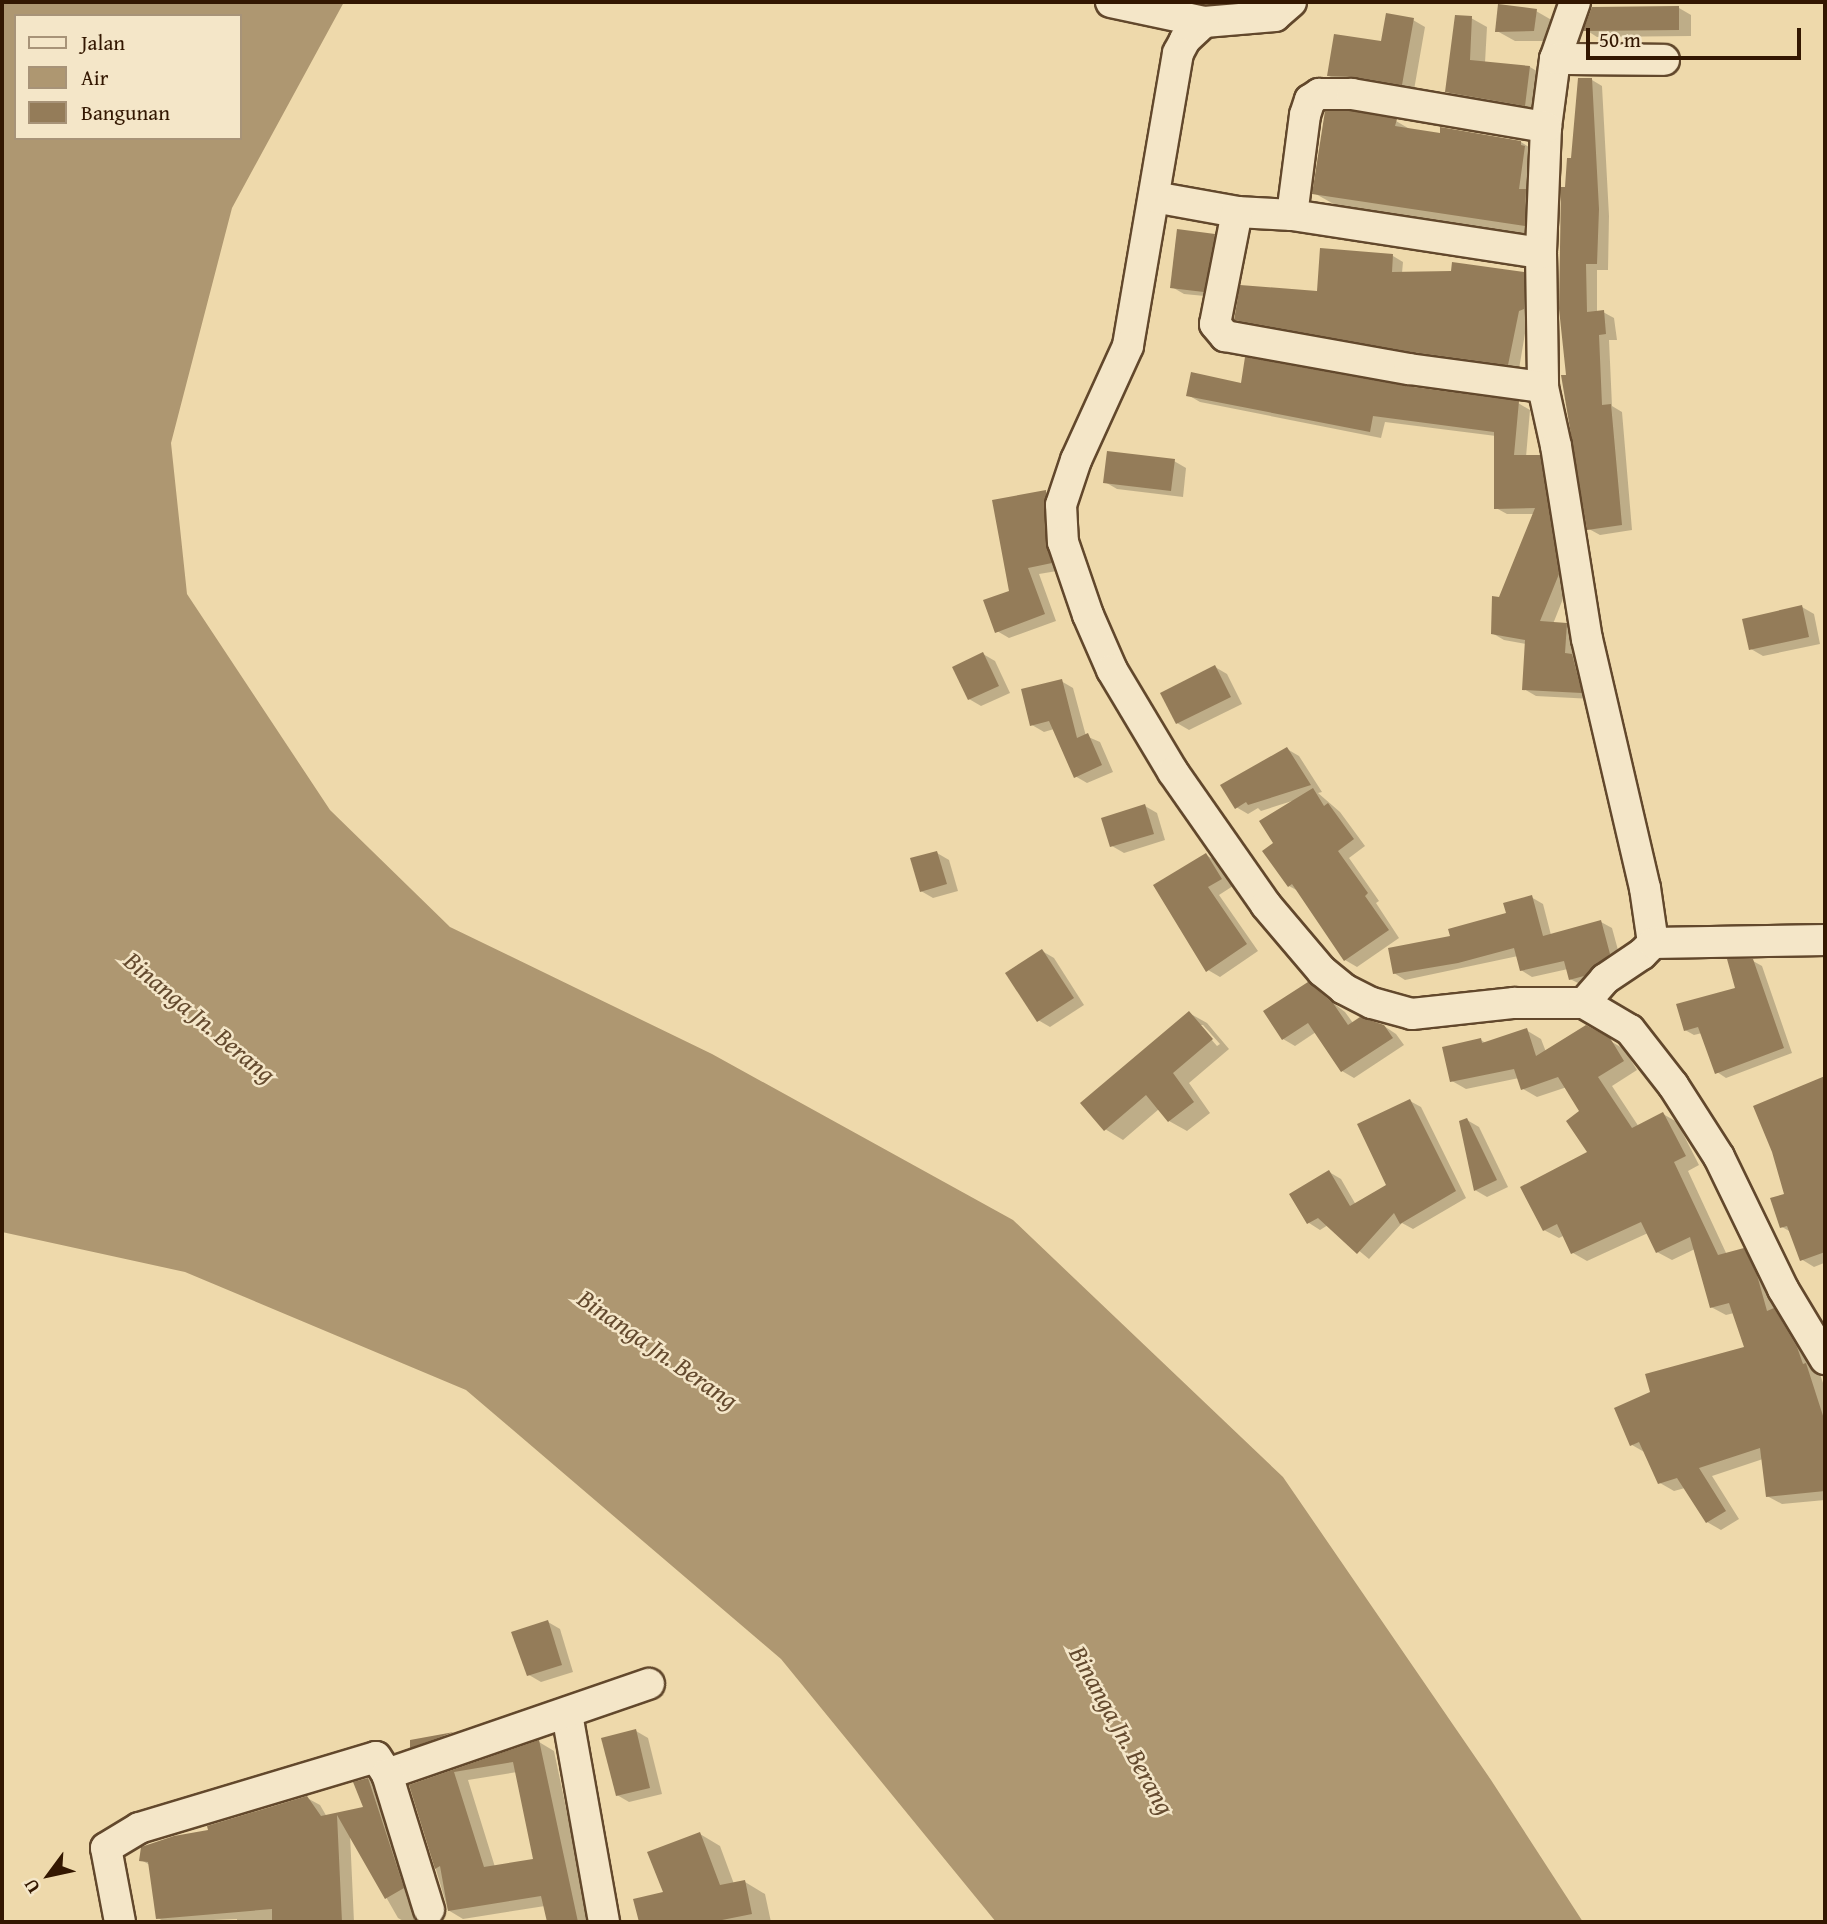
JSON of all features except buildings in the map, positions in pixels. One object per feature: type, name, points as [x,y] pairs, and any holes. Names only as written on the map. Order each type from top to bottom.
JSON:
[{"type":"street","points":[[1111,2],[1204,22],[1275,16],[1291,2]]},
{"type":"street","points":[[1575,2],[1555,59],[1546,127],[1541,253],[1543,387],[1556,446],[1587,639],[1645,888],[1653,943]]},
{"type":"street","points":[[1204,22],[1185,40],[1178,53],[1128,346],[1076,460],[1061,505],[1063,542],[1077,587],[1112,670],[1173,772],[1266,905],[1322,971],[1344,989],[1372,1003],[1412,1014],[1514,1003],[1584,1003],[1629,1030],[1674,1085],[1719,1157],[1783,1289],[1825,1359]]},
{"type":"street","points":[[1555,59],[1664,60]]},
{"type":"street","points":[[1292,215],[1305,115],[1310,100],[1319,94],[1352,94],[1546,127]]},
{"type":"street","points":[[1154,197],[1237,212],[1292,215],[1541,253]]},
{"type":"street","points":[[1237,212],[1215,324],[1225,336],[1409,369],[1543,387]]},
{"type":"street","points":[[1584,1003],[1605,979],[1643,954],[1653,943],[1825,940]]},
{"type":"street","points":[[387,1774],[649,1685]]},
{"type":"street","points":[[567,1714],[604,1922]]},
{"type":"street","points":[[120,1922],[106,1848],[139,1828],[368,1758],[376,1758],[387,1774],[429,1909]]},
{"type":"water","name":"Binanga Jn. Berang","points":[[2,2],[344,2],[232,208],[171,443],[187,594],[330,810],[450,927],[712,1054],[1013,1220],[1283,1477],[1491,1780],[1583,1922],[996,1922],[781,1659],[466,1390],[185,1272],[2,1232]]}]
